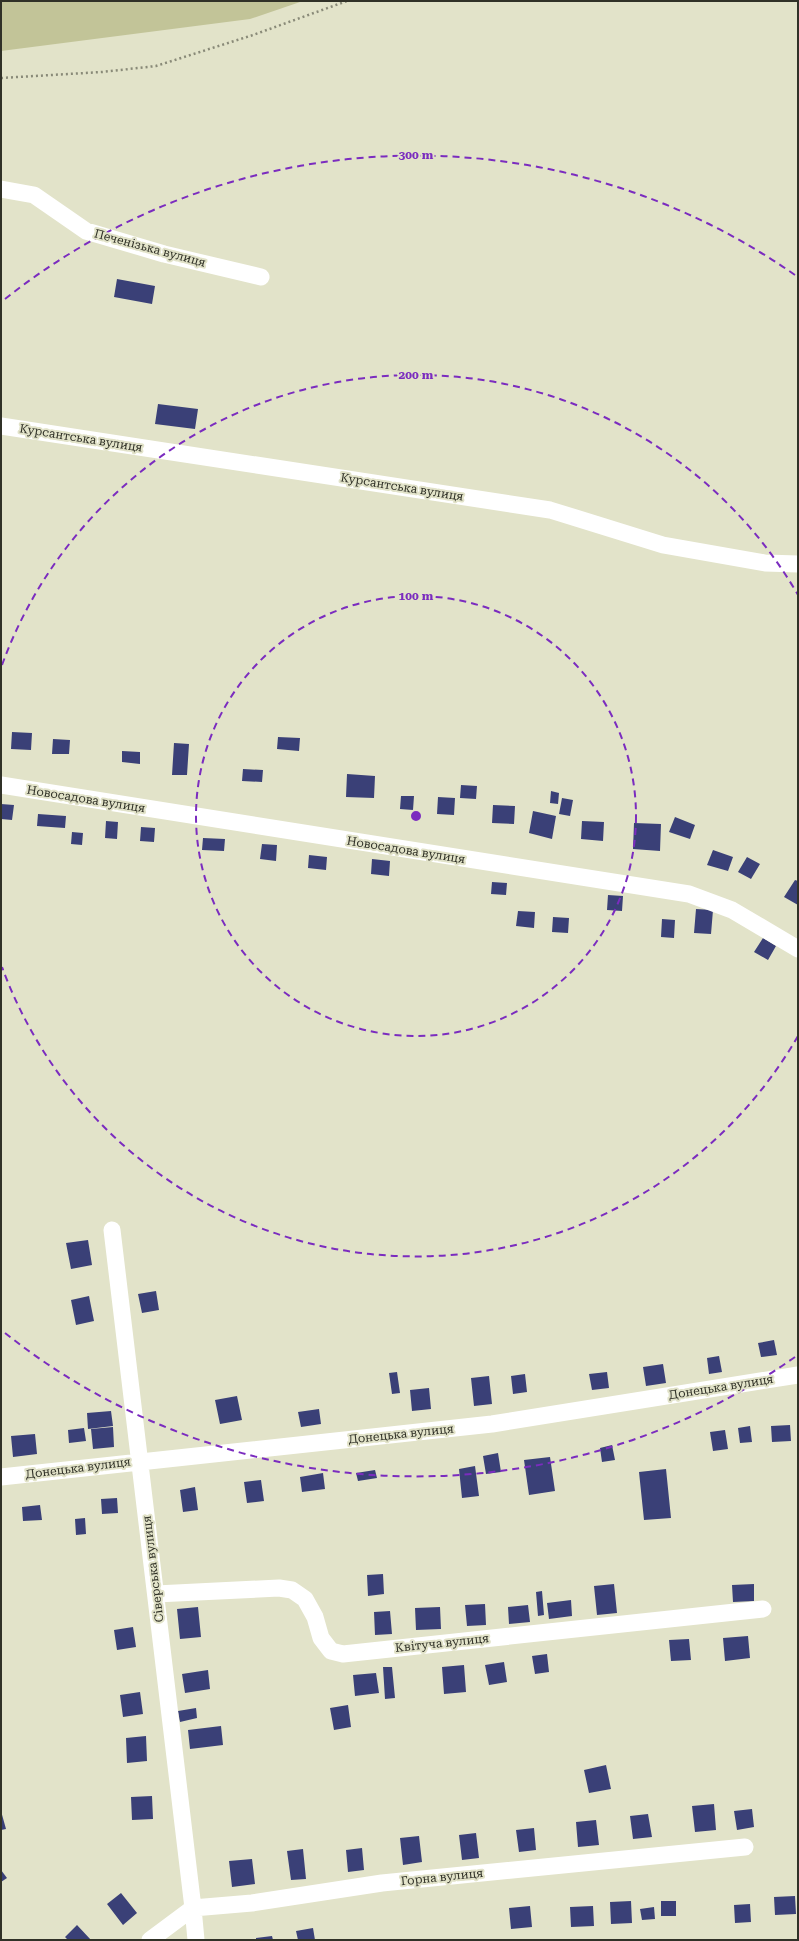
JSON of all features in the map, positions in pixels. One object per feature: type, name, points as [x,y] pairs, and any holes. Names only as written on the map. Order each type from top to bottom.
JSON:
[{"type":"street","name":"Печенізька вулиця","points":[[1,189],[34,195],[86,231],[164,254],[261,276]]},
{"type":"street","name":"Курсантська вулиця","points":[[1,426],[550,510],[663,545],[765,563],[798,564]]},
{"type":"street","name":"Новосадова вулиця","points":[[1,786],[689,894],[732,910],[798,949]]},
{"type":"street","name":"Сіверська вулиця","points":[[112,1230],[196,1940]]},
{"type":"street","name":"Донецька вулиця","points":[[1,1477],[492,1424],[798,1374]]},
{"type":"street","name":"Квітуча вулиця","points":[[156,1594],[279,1588],[292,1590],[305,1599],[315,1617],[321,1638],[331,1651],[344,1654],[763,1609]]},
{"type":"street","name":"Горна вулиця","points":[[193,1908],[252,1903],[382,1883],[745,1847]]},
{"type":"street","points":[[150,1940],[193,1908]]},
{"type":"path","points":[[1,78],[102,72],[156,66],[254,35],[347,1]]},
{"type":"green space","points":[[1,1],[303,1],[250,19],[1,51]]},
{"type":"building","points":[[117,279],[155,286],[152,304],[114,297]]},
{"type":"building","points":[[158,404],[198,409],[195,429],[155,424]]},
{"type":"building","points":[[12,732],[32,733],[31,750],[11,749]]},
{"type":"building","points":[[278,737],[300,738],[299,751],[277,749]]},
{"type":"building","points":[[53,739],[70,740],[69,754],[52,754]]},
{"type":"building","points":[[174,743],[189,744],[187,775],[172,775]]},
{"type":"building","points":[[122,751],[140,752],[140,764],[122,762]]},
{"type":"building","points":[[243,769],[263,770],[262,782],[242,781]]},
{"type":"building","points":[[347,774],[375,776],[374,798],[346,797]]},
{"type":"building","points":[[461,785],[477,786],[476,799],[460,798]]},
{"type":"building","points":[[551,791],[559,793],[558,804],[550,803]]},
{"type":"building","points":[[401,796],[414,796],[413,810],[400,809]]},
{"type":"building","points":[[438,797],[455,798],[454,815],[437,814]]},
{"type":"building","points":[[562,798],[573,800],[570,816],[559,814]]},
{"type":"building","points":[[1,804],[14,805],[12,820],[1,819]]},
{"type":"building","points":[[493,805],[515,806],[514,824],[492,823]]},
{"type":"building","points":[[533,811],[556,816],[552,839],[529,833]]},
{"type":"building","points":[[38,814],[66,816],[65,828],[37,826]]},
{"type":"building","points":[[675,817],[695,825],[690,839],[669,832]]},
{"type":"building","points":[[106,821],[118,822],[117,839],[105,838]]},
{"type":"building","points":[[582,821],[604,822],[603,841],[581,839]]},
{"type":"building","points":[[634,823],[661,824],[660,851],[633,849]]},
{"type":"building","points":[[141,827],[155,828],[154,842],[140,841]]},
{"type":"building","points":[[72,832],[83,833],[82,845],[71,844]]},
{"type":"building","points":[[203,838],[225,839],[224,851],[202,850]]},
{"type":"building","points":[[262,844],[277,845],[276,861],[260,859]]},
{"type":"building","points":[[713,850],[733,857],[728,871],[707,865]]},
{"type":"building","points":[[309,855],[327,857],[326,870],[308,868]]},
{"type":"building","points":[[747,857],[760,864],[751,879],[738,872]]},
{"type":"building","points":[[372,859],[390,861],[389,876],[371,874]]},
{"type":"building","points":[[795,880],[798,881],[798,905],[784,897]]},
{"type":"building","points":[[492,882],[507,883],[506,895],[491,894]]},
{"type":"building","points":[[608,895],[623,896],[622,911],[607,910]]},
{"type":"building","points":[[696,909],[713,910],[711,934],[694,933]]},
{"type":"building","points":[[518,911],[535,912],[534,928],[516,926]]},
{"type":"building","points":[[553,917],[569,918],[568,933],[552,932]]},
{"type":"building","points":[[662,919],[675,920],[674,938],[661,937]]},
{"type":"building","points":[[763,938],[776,946],[768,960],[754,952]]},
{"type":"building","points":[[88,1240],[92,1265],[71,1269],[66,1243]]},
{"type":"building","points":[[156,1291],[159,1310],[142,1313],[138,1294]]},
{"type":"building","points":[[89,1296],[94,1321],[76,1325],[71,1300]]},
{"type":"building","points":[[774,1340],[777,1355],[761,1357],[758,1343]]},
{"type":"building","points":[[719,1356],[722,1372],[709,1374],[707,1358]]},
{"type":"building","points":[[663,1364],[666,1383],[646,1386],[643,1367]]},
{"type":"building","points":[[397,1372],[400,1393],[392,1394],[389,1373]]},
{"type":"building","points":[[607,1372],[609,1388],[592,1390],[589,1374]]},
{"type":"building","points":[[525,1374],[527,1392],[513,1394],[511,1376]]},
{"type":"building","points":[[489,1376],[492,1404],[474,1406],[471,1378]]},
{"type":"building","points":[[429,1388],[431,1409],[412,1411],[410,1390]]},
{"type":"building","points":[[237,1396],[242,1420],[220,1424],[215,1400]]},
{"type":"building","points":[[319,1409],[321,1424],[301,1427],[298,1412]]},
{"type":"building","points":[[111,1411],[113,1426],[88,1429],[87,1413]]},
{"type":"building","points":[[790,1425],[791,1441],[772,1442],[771,1426]]},
{"type":"building","points":[[750,1426],[752,1442],[740,1443],[738,1428]]},
{"type":"building","points":[[113,1427],[114,1447],[93,1449],[91,1429]]},
{"type":"building","points":[[84,1428],[86,1441],[69,1443],[68,1430]]},
{"type":"building","points":[[725,1430],[728,1449],[713,1451],[710,1432]]},
{"type":"building","points":[[35,1434],[37,1454],[13,1457],[11,1436]]},
{"type":"building","points":[[612,1445],[615,1460],[602,1462],[600,1448]]},
{"type":"building","points":[[498,1453],[501,1472],[486,1474],[483,1456]]},
{"type":"building","points":[[550,1457],[555,1491],[529,1495],[524,1460]]},
{"type":"building","points":[[475,1466],[479,1496],[462,1498],[459,1469]]},
{"type":"building","points":[[666,1469],[671,1518],[644,1520],[639,1472]]},
{"type":"building","points":[[375,1470],[377,1478],[358,1481],[356,1473]]},
{"type":"building","points":[[323,1473],[325,1489],[302,1492],[300,1477]]},
{"type":"building","points":[[261,1480],[264,1501],[247,1503],[244,1482]]},
{"type":"building","points":[[195,1487],[198,1510],[183,1512],[180,1490]]},
{"type":"building","points":[[117,1498],[118,1513],[102,1514],[101,1499]]},
{"type":"building","points":[[40,1505],[42,1520],[23,1521],[22,1507]]},
{"type":"building","points":[[85,1518],[86,1534],[76,1535],[75,1519]]},
{"type":"building","points":[[383,1574],[384,1594],[368,1596],[367,1575]]},
{"type":"building","points":[[614,1584],[617,1613],[597,1615],[594,1586]]},
{"type":"building","points":[[754,1584],[754,1601],[733,1602],[732,1585]]},
{"type":"building","points":[[542,1591],[544,1615],[538,1616],[536,1592]]},
{"type":"building","points":[[571,1600],[572,1616],[549,1619],[547,1603]]},
{"type":"building","points":[[485,1604],[486,1625],[467,1626],[465,1605]]},
{"type":"building","points":[[528,1605],[530,1622],[509,1624],[508,1607]]},
{"type":"building","points":[[198,1607],[201,1637],[180,1639],[177,1609]]},
{"type":"building","points":[[440,1607],[441,1629],[416,1630],[415,1608]]},
{"type":"building","points":[[390,1611],[392,1634],[375,1635],[374,1612]]},
{"type":"building","points":[[133,1627],[136,1647],[117,1650],[114,1630]]},
{"type":"building","points":[[748,1636],[750,1658],[725,1661],[723,1638]]},
{"type":"building","points":[[689,1639],[691,1660],[671,1661],[669,1640]]},
{"type":"building","points":[[547,1654],[549,1672],[535,1674],[532,1656]]},
{"type":"building","points":[[504,1662],[507,1682],[489,1685],[485,1665]]},
{"type":"building","points":[[464,1665],[466,1692],[444,1694],[442,1667]]},
{"type":"building","points":[[383,1667],[392,1667],[395,1698],[385,1699]]},
{"type":"building","points":[[208,1670],[210,1689],[185,1693],[182,1674]]},
{"type":"building","points":[[376,1673],[379,1693],[355,1696],[353,1675]]},
{"type":"building","points":[[140,1692],[143,1714],[123,1717],[120,1695]]},
{"type":"building","points":[[348,1705],[351,1727],[334,1730],[330,1708]]},
{"type":"building","points":[[196,1708],[197,1718],[180,1722],[178,1711]]},
{"type":"building","points":[[221,1726],[223,1745],[190,1749],[188,1730]]},
{"type":"building","points":[[146,1736],[147,1761],[127,1763],[126,1738]]},
{"type":"building","points":[[606,1765],[611,1789],[589,1793],[584,1770]]},
{"type":"building","points":[[152,1796],[153,1819],[132,1820],[131,1797]]},
{"type":"building","points":[[714,1804],[716,1830],[695,1832],[692,1806]]},
{"type":"building","points":[[752,1809],[754,1827],[737,1830],[734,1811]]},
{"type":"building","points":[[1,1811],[6,1829],[1,1830]]},
{"type":"building","points":[[648,1814],[652,1837],[633,1839],[630,1816]]},
{"type":"building","points":[[596,1820],[599,1845],[578,1847],[576,1822]]},
{"type":"building","points":[[534,1828],[536,1850],[519,1852],[516,1830]]},
{"type":"building","points":[[476,1833],[479,1858],[462,1860],[459,1835]]},
{"type":"building","points":[[419,1836],[422,1862],[403,1865],[400,1838]]},
{"type":"building","points":[[362,1848],[364,1870],[348,1872],[346,1850]]},
{"type":"building","points":[[303,1849],[306,1879],[291,1880],[287,1851]]},
{"type":"building","points":[[252,1859],[255,1884],[232,1887],[229,1861]]},
{"type":"building","points":[[1,1870],[7,1878],[1,1882]]},
{"type":"building","points":[[121,1893],[137,1913],[123,1925],[107,1904]]},
{"type":"building","points":[[795,1896],[796,1914],[775,1915],[774,1897]]},
{"type":"building","points":[[631,1901],[632,1923],[611,1924],[610,1902]]},
{"type":"building","points":[[661,1901],[676,1901],[676,1916],[661,1916]]},
{"type":"building","points":[[750,1904],[751,1922],[735,1923],[734,1905]]},
{"type":"building","points":[[530,1906],[532,1927],[511,1929],[509,1908]]},
{"type":"building","points":[[593,1906],[594,1926],[571,1927],[570,1907]]},
{"type":"building","points":[[654,1907],[655,1919],[642,1920],[640,1909]]},
{"type":"building","points":[[77,1925],[91,1940],[68,1940],[65,1937]]},
{"type":"building","points":[[313,1928],[315,1940],[298,1940],[296,1931]]},
{"type":"building","points":[[272,1936],[273,1940],[256,1940],[256,1938]]}]
